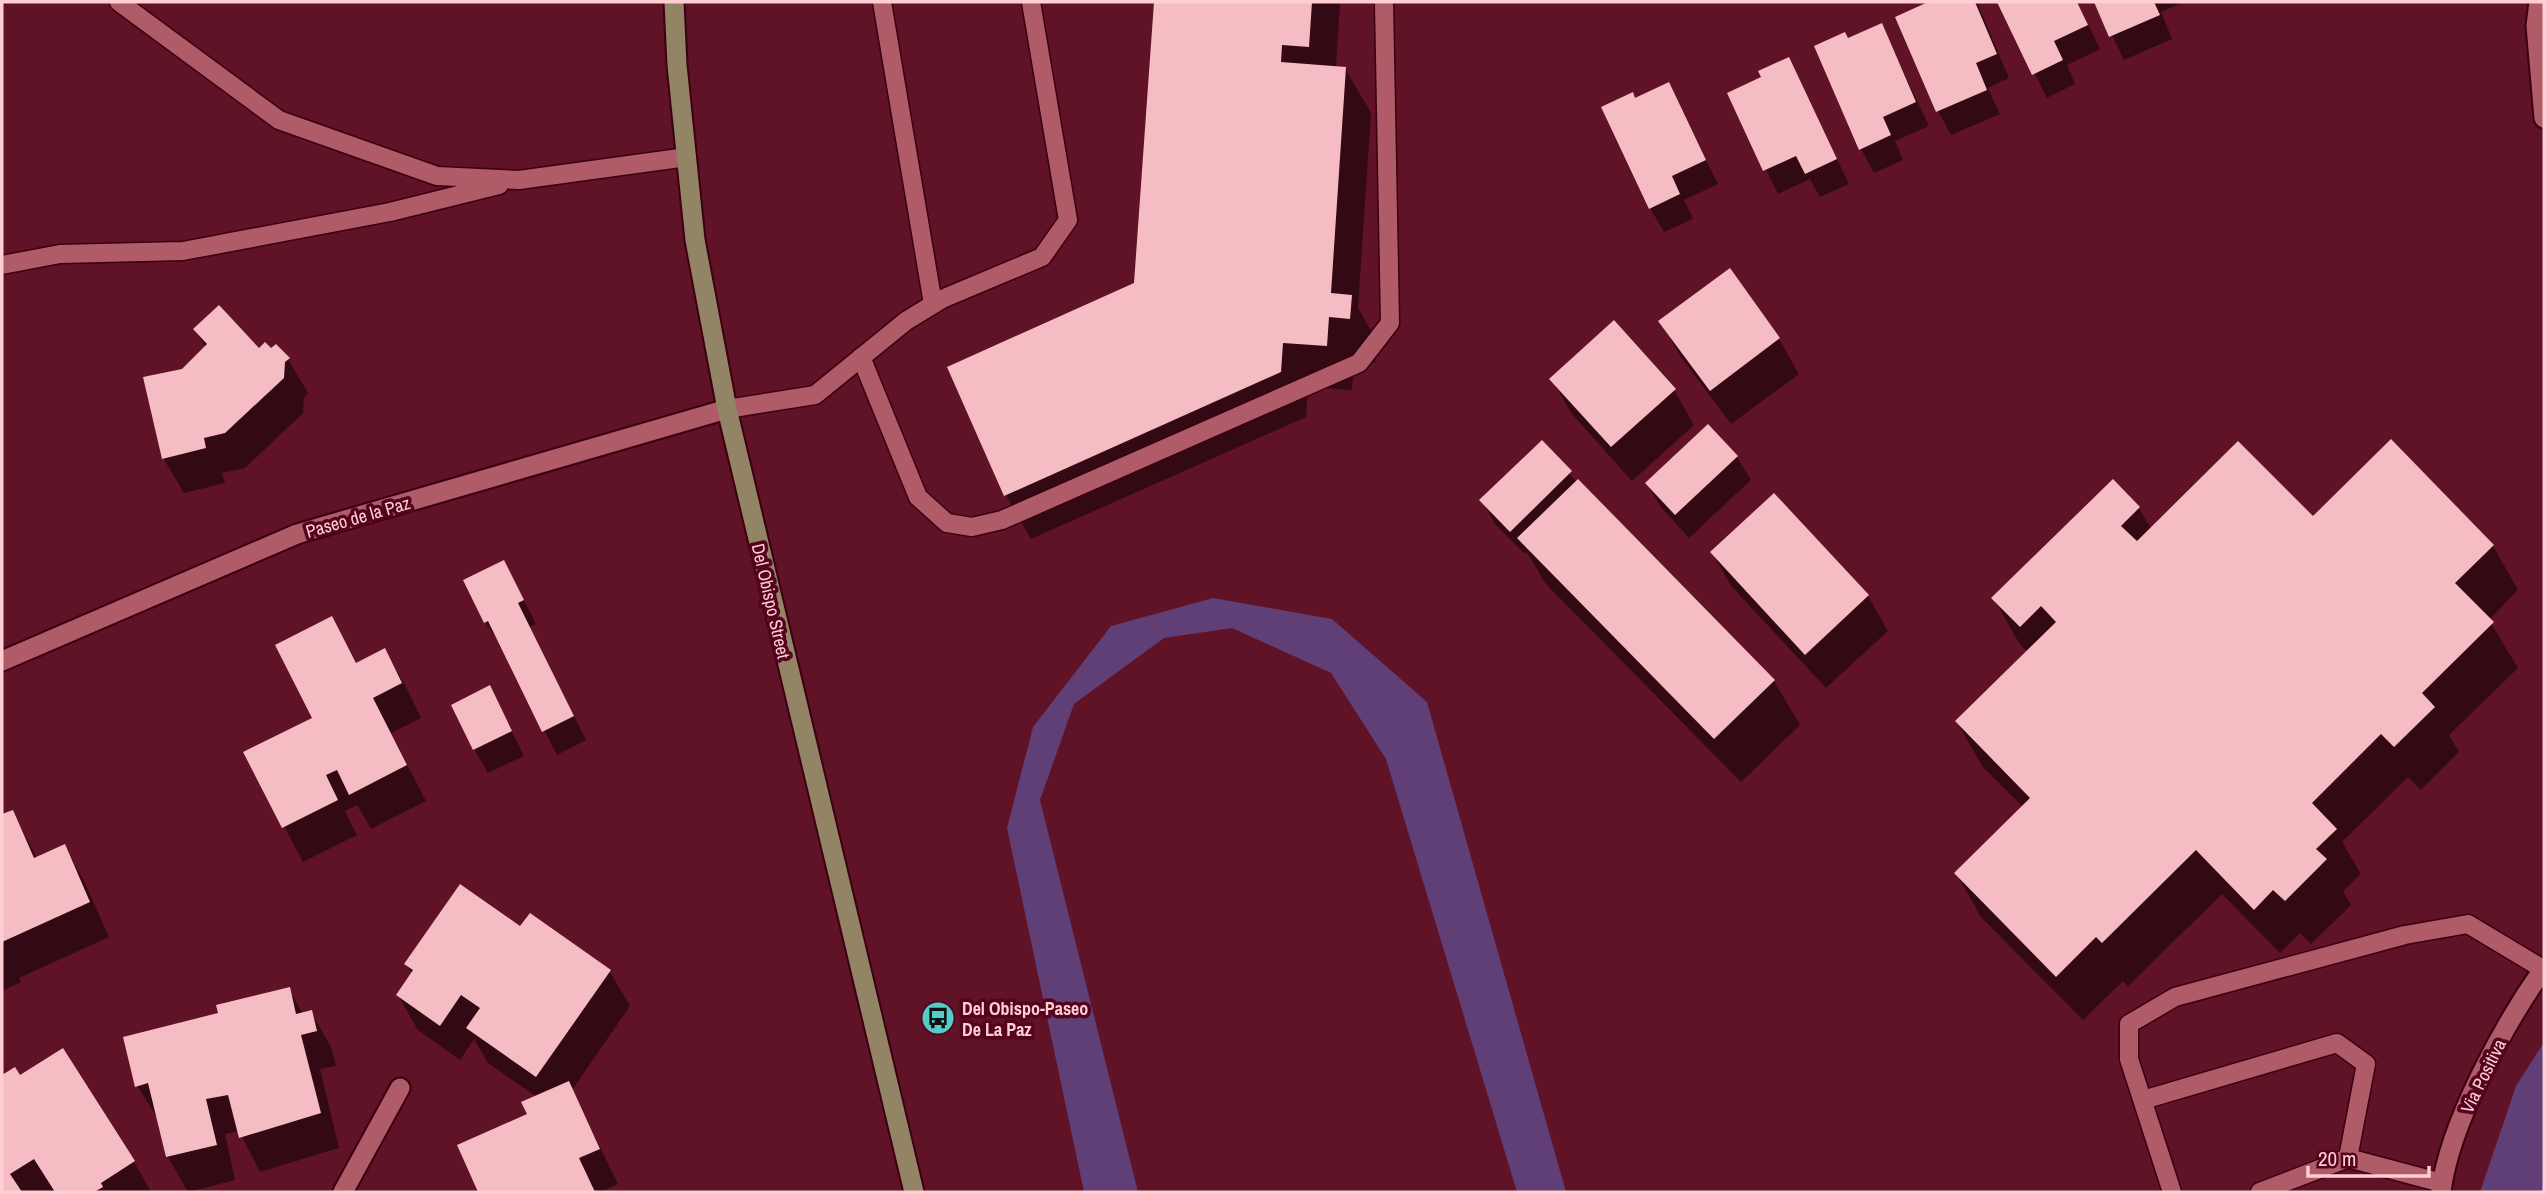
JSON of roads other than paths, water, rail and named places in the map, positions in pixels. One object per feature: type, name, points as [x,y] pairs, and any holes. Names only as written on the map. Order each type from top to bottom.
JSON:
[{"type":"main road","name":"Del Obispo Street","points":[[674,2],[677,65],[695,240],[727,409],[914,1192]]},
{"type":"street","points":[[2539,2],[2536,26],[2544,118]]},
{"type":"street","name":"Paseo de la Paz","points":[[2,661],[297,534],[727,409]]},
{"type":"street","name":"Via Positiva","points":[[2441,1187],[2455,1134],[2501,1037],[2543,969]]},
{"type":"street","points":[[343,1192],[400,1088]]},
{"type":"lane","points":[[119,2],[279,120],[437,176],[519,180]]},
{"type":"lane","points":[[882,2],[933,304]]},
{"type":"lane","points":[[727,409],[815,396],[861,357],[933,304],[1042,257],[1068,220],[1031,2]]},
{"type":"lane","points":[[861,357],[919,496],[947,523],[972,527],[1002,520],[1359,363],[1390,323],[1384,2]]},
{"type":"lane","points":[[2,265],[60,254],[183,251],[390,212],[519,180],[687,157]]},
{"type":"lane","points":[[2172,1192],[2129,1059],[2129,1024],[2175,997],[2405,934],[2469,924],[2543,969]]},
{"type":"lane","points":[[2143,1100],[2337,1043],[2366,1064],[2348,1158]]},
{"type":"lane","points":[[2260,1192],[2348,1158],[2441,1187]]},
{"type":"place","name":"Del Obispo-Paseo De La Paz","points":[[938,1018]]}]
